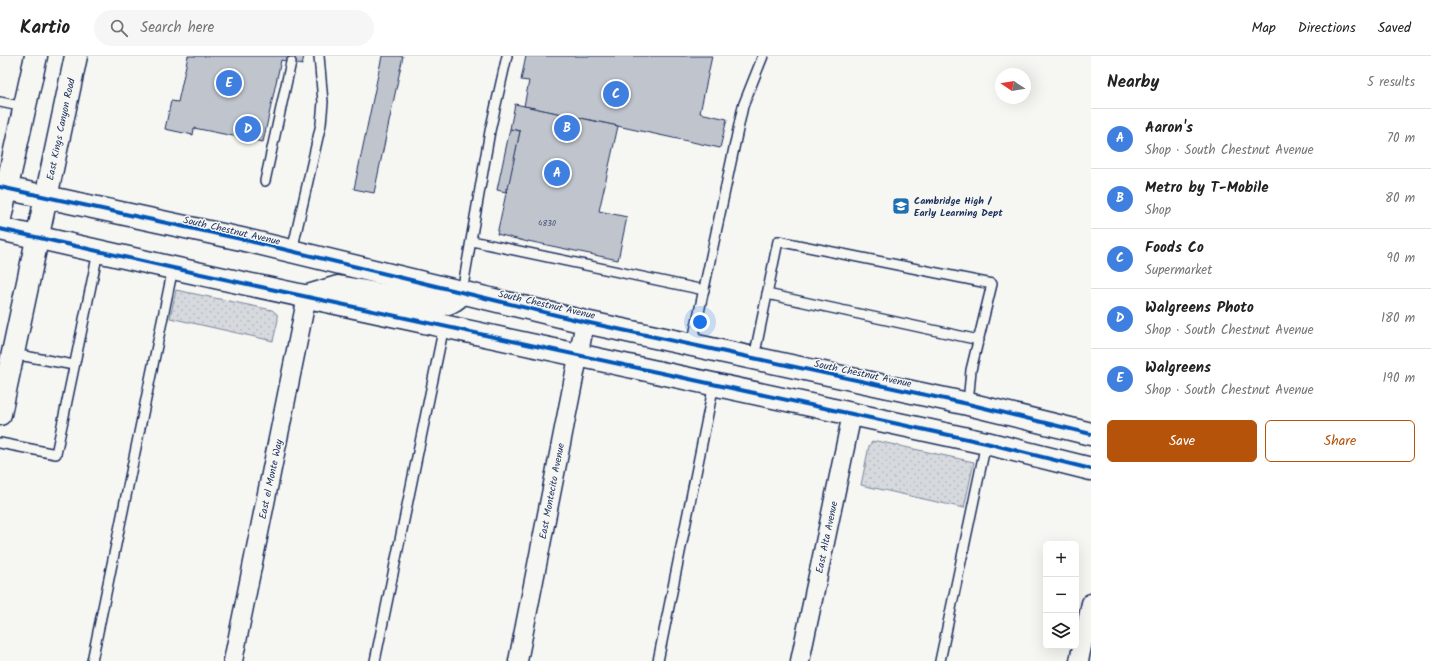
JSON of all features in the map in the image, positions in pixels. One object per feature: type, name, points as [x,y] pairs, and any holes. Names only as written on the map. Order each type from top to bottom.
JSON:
[{"type":"main road","points":[[0,218],[3,188],[36,56]]},
{"type":"main road","name":"East Kings Canyon Road","points":[[0,414],[76,56]]},
{"type":"main road","name":"South Chestnut Avenue","points":[[3,188],[241,239],[585,322],[968,404],[1091,434]]},
{"type":"main road","points":[[0,229],[98,252],[986,443],[1091,469]]},
{"type":"main road","points":[[307,296],[338,287],[436,305],[447,304],[458,298],[462,292]]},
{"type":"street","name":"East el Monte Way","points":[[233,661],[307,296]]},
{"type":"street","name":"East Montecito Avenue","points":[[518,661],[585,322]]},
{"type":"street","name":"East Alta Avenue","points":[[800,661],[852,414]]},
{"type":"street","points":[[1079,661],[1091,603]]},
{"type":"lane","points":[[292,251],[321,124],[323,102],[319,56]]},
{"type":"lane","points":[[462,292],[490,131],[507,56]]},
{"type":"lane","points":[[692,344],[743,106],[762,56]]},
{"type":"lane","points":[[265,181],[291,62]]},
{"type":"lane","points":[[0,102],[24,107]]},
{"type":"lane","points":[[472,241],[704,290]]},
{"type":"lane","points":[[754,358],[778,241],[992,284],[971,370],[968,404]]},
{"type":"lane","points":[[0,443],[56,454],[98,252]]},
{"type":"lane","points":[[92,661],[173,268]]},
{"type":"lane","points":[[767,294],[979,340]]},
{"type":"lane","points":[[375,661],[444,326]]},
{"type":"lane","points":[[13,354],[74,365]]},
{"type":"lane","points":[[658,661],[714,384]]},
{"type":"lane","points":[[940,661],[986,443]]},
{"type":"shaded area","points":[[176,290],[272,310],[277,314],[278,320],[273,341],[170,318]]},
{"type":"shaded area","points":[[877,441],[974,462],[964,508],[861,485],[869,446],[872,442]]},
{"type":"building","points":[[188,56],[304,56],[302,65],[281,60],[263,142],[194,128],[193,135],[165,129],[171,101],[178,102]]},
{"type":"building","points":[[382,56],[403,56],[374,193],[354,189]]},
{"type":"building","points":[[526,56],[712,56],[700,113],[727,119],[720,148],[524,106],[529,81],[521,80]]},
{"type":"building","points":[[515,104],[618,126],[599,211],[627,217],[618,260],[528,242],[497,234],[520,131],[510,129]]},
{"type":"building","points":[[510,129],[520,131],[506,192],[497,190]]},
{"type":"cycle path","points":[[0,187],[241,239],[585,322],[968,404],[1091,434]]},
{"type":"cycle path","points":[[0,229],[173,268],[986,443],[1091,469]]},
{"type":"place","name":"Walgreens","points":[[229,83]]},
{"type":"place","name":"Foods Co","points":[[616,94]]},
{"type":"place","name":"Metro by T-Mobile","points":[[567,128]]},
{"type":"place","name":"Walgreens Photo","points":[[248,129]]},
{"type":"place","name":"Aaron's","points":[[557,173]]},
{"type":"place","name":"Cambridge High / Early Learning Dept","points":[[901,206]]}]
